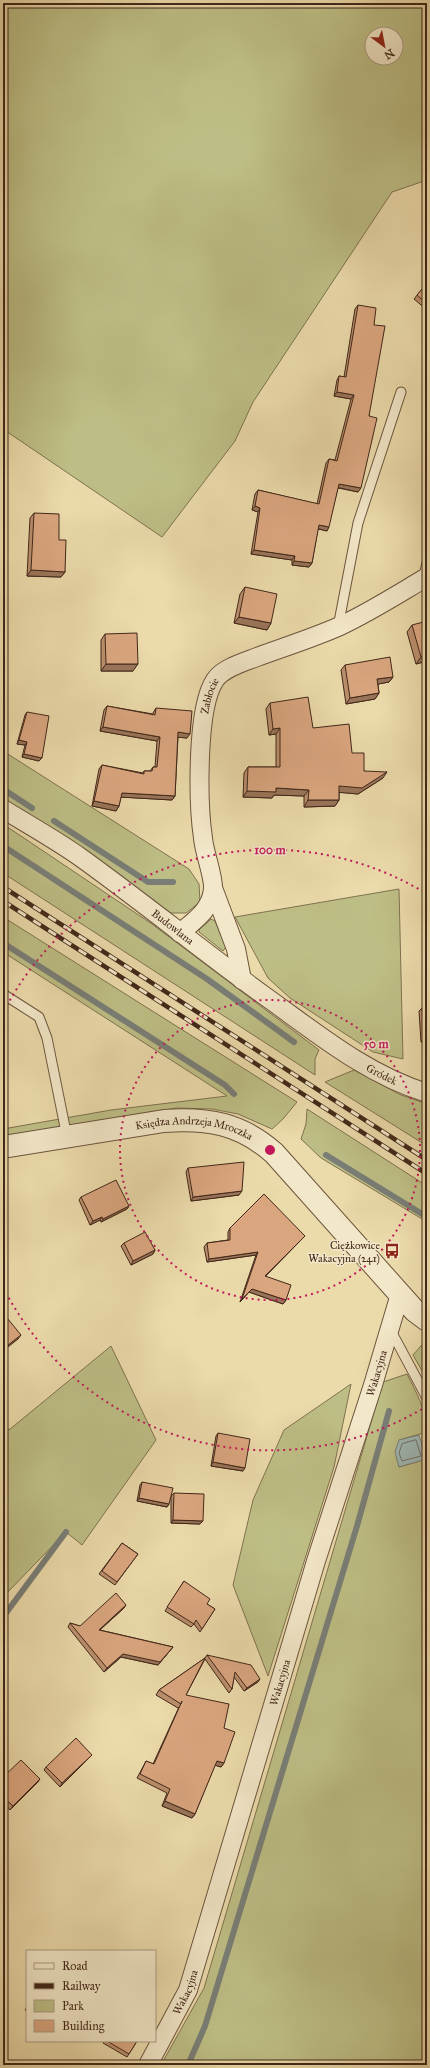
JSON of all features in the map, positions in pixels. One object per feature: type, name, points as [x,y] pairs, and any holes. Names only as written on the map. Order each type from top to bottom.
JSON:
[{"type":"street","name":"Zabłocie","points":[[180,933],[205,913],[213,888],[203,839],[200,802],[202,723],[207,698],[215,679],[228,669],[244,662],[338,627],[367,613],[425,579]]},
{"type":"street","name":"Budowlana","points":[[3,810],[79,857],[242,980],[339,1049]]},
{"type":"street","points":[[213,888],[236,949],[242,980]]},
{"type":"street","name":"Gródek","points":[[339,1049],[367,1067],[414,1089],[427,1092]]},
{"type":"street","name":"Księdza Andrzeja Mroczka","points":[[3,1147],[141,1124],[190,1119],[234,1127],[250,1134],[274,1153],[415,1311],[427,1320]]},
{"type":"street","name":"Wakacyjna","points":[[148,2065],[188,1990],[310,1583],[373,1385],[400,1294]]},
{"type":"lane","points":[[338,627],[358,523],[401,392]]},
{"type":"lane","points":[[425,579],[427,562]]},
{"type":"lane","points":[[3,994],[39,1017],[47,1038],[67,1137]]},
{"type":"lane","points":[[390,1328],[427,1398]]},
{"type":"green space","points":[[3,3],[427,3],[427,180],[392,192],[253,402],[235,441],[162,537],[3,429]]},
{"type":"green space","points":[[3,751],[189,869],[199,884],[200,902],[186,913],[171,913],[51,831],[3,801]]},
{"type":"green space","points":[[3,824],[152,924],[319,1050],[315,1059],[315,1075],[3,873]]},
{"type":"green space","points":[[399,889],[403,1059],[373,1052],[290,998],[268,978],[235,917]]},
{"type":"green space","points":[[3,917],[297,1102],[283,1119],[272,1129],[238,1114],[212,1109],[176,1108],[3,1138],[3,1129],[111,1110],[227,1096],[3,952]]},
{"type":"green space","points":[[211,919],[215,921],[226,947],[223,951],[199,932],[199,930]]},
{"type":"green space","points":[[354,1070],[401,1095],[427,1104],[427,1146],[325,1082]]},
{"type":"green space","points":[[307,1109],[427,1186],[427,1222],[321,1158],[301,1139],[306,1124]]},
{"type":"green space","points":[[427,1339],[427,1375],[425,1376],[413,1355]]},
{"type":"green space","points":[[111,1346],[156,1440],[82,1545],[66,1532],[3,1597],[3,1423],[9,1430]]},
{"type":"green space","points":[[407,1374],[423,1409],[427,1424],[427,1432],[399,1440],[399,1467],[427,1459],[427,2065],[161,2065],[204,1988],[383,1382]]},
{"type":"green space","points":[[351,1384],[334,1467],[268,1676],[233,1585],[253,1500],[284,1430]]},
{"type":"water","points":[[419,1435],[427,1459],[399,1467],[395,1452],[399,1440]]},
{"type":"building","points":[[427,283],[427,304],[417,295]]},
{"type":"building","points":[[358,305],[376,308],[374,325],[385,326],[369,416],[377,418],[361,488],[339,484],[329,527],[319,525],[312,563],[294,561],[295,556],[254,550],[260,508],[255,506],[258,490],[319,504],[329,459],[337,461],[354,395],[337,392],[339,376],[346,377]]},
{"type":"building","points":[[34,513],[59,514],[59,540],[66,540],[65,572],[31,570]]},
{"type":"building","points":[[245,587],[277,594],[271,623],[239,617]]},
{"type":"building","points":[[427,621],[427,655],[421,657],[412,625]]},
{"type":"building","points":[[137,633],[138,664],[106,664],[105,634]]},
{"type":"building","points":[[390,657],[393,677],[377,679],[379,693],[350,698],[345,665]]},
{"type":"building","points":[[308,697],[313,728],[349,724],[352,753],[364,753],[364,771],[387,772],[362,788],[339,786],[339,800],[308,800],[309,790],[276,788],[276,792],[247,791],[248,767],[280,767],[280,728],[273,729],[270,703]]},
{"type":"building","points":[[107,706],[155,715],[156,708],[192,711],[190,734],[178,732],[175,796],[122,793],[119,806],[94,801],[102,765],[144,774],[144,771],[152,771],[153,767],[157,767],[160,737],[103,727]]},
{"type":"building","points":[[27,712],[49,716],[42,758],[24,754],[27,742],[19,740]]},
{"type":"building","points":[[422,1008],[427,1008],[427,1038],[424,1038]]},
{"type":"building","points":[[244,1162],[242,1191],[193,1197],[188,1168]]},
{"type":"building","points":[[116,1180],[129,1206],[103,1219],[102,1217],[93,1221],[81,1197]]},
{"type":"building","points":[[264,1194],[305,1236],[265,1276],[291,1285],[286,1300],[252,1289],[242,1299],[258,1252],[209,1259],[207,1243],[230,1240],[230,1228]]},
{"type":"building","points":[[145,1232],[155,1250],[133,1261],[124,1243]]},
{"type":"building","points":[[3,1313],[21,1335],[3,1349]]},
{"type":"building","points":[[218,1433],[250,1439],[245,1468],[213,1462]]},
{"type":"building","points":[[142,1482],[173,1488],[169,1504],[139,1498]]},
{"type":"building","points":[[174,1493],[204,1494],[203,1521],[173,1520]]},
{"type":"building","points":[[122,1543],[138,1554],[117,1582],[102,1571]]},
{"type":"building","points":[[184,1581],[210,1599],[207,1604],[215,1609],[202,1629],[196,1620],[194,1624],[167,1607]]},
{"type":"building","points":[[116,1593],[126,1605],[99,1630],[173,1647],[160,1662],[123,1654],[107,1668],[70,1623],[80,1626]]},
{"type":"building","points":[[207,1655],[251,1665],[260,1679],[247,1688],[235,1672],[232,1689]]},
{"type":"building","points":[[205,1658],[186,1695],[229,1704],[224,1728],[235,1732],[224,1763],[217,1761],[195,1814],[165,1801],[170,1789],[140,1774],[146,1761],[154,1764],[181,1704],[159,1690]]},
{"type":"building","points":[[76,1738],[92,1755],[62,1783],[46,1767]]},
{"type":"building","points":[[21,1760],[40,1779],[13,1806],[3,1797],[3,1777]]},
{"type":"building","points":[[3,1910],[7,1913],[3,1918]]},
{"type":"building","points":[[109,2042],[136,2042],[129,2054]]},
{"type":"waterway","points":[[3,789],[32,808]]},
{"type":"waterway","points":[[54,821],[148,882],[173,882]]},
{"type":"waterway","points":[[3,846],[207,979],[294,1042]]},
{"type":"waterway","points":[[3,943],[225,1085],[234,1094]]},
{"type":"waterway","points":[[326,1155],[427,1217]]},
{"type":"waterway","points":[[188,2065],[205,2026],[357,1526],[389,1411]]},
{"type":"waterway","points":[[3,1617],[66,1532]]},
{"type":"railway","points":[[3,887],[427,1160]]},
{"type":"railway","points":[[3,901],[427,1174]]},
{"type":"place","name":"Ciężkowice Wakacyjna (241)","points":[[392,1251]]}]
